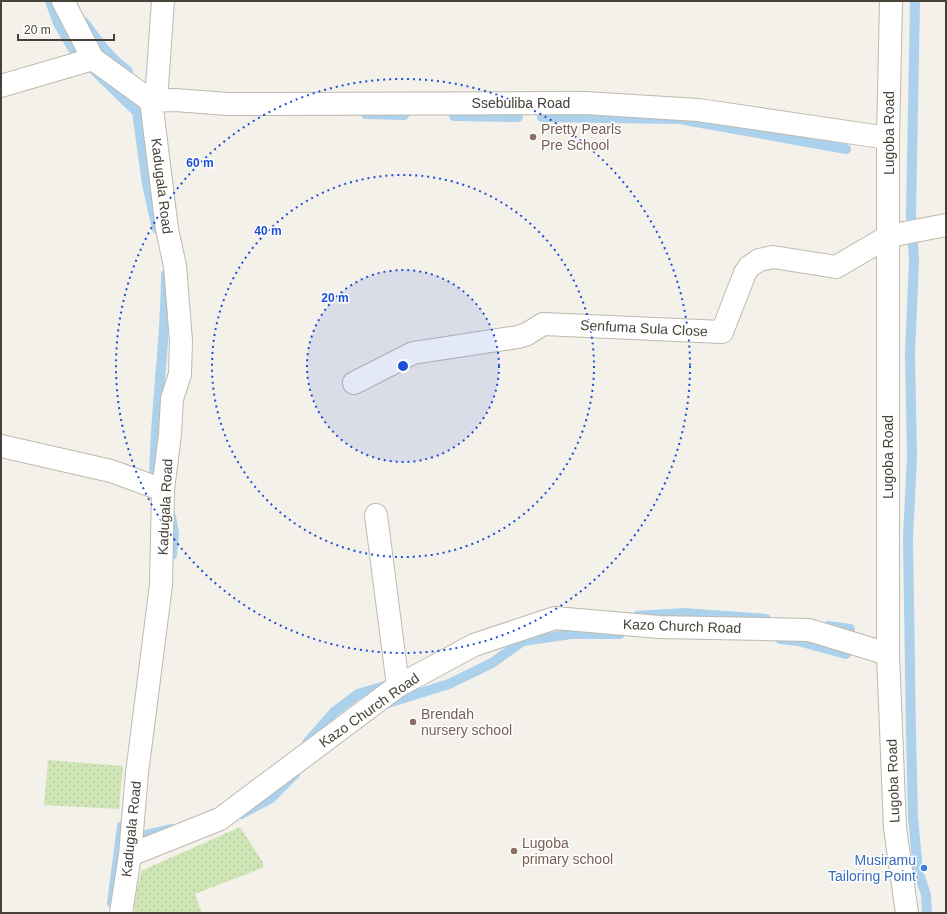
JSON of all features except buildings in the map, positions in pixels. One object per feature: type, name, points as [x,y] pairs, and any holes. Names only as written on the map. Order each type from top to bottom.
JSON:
[{"type":"street","points":[[62,1],[92,59],[151,102],[156,86],[163,1]]},
{"type":"street","name":"Lugoba Road","points":[[891,1],[888,138],[888,654],[895,828],[907,913]]},
{"type":"street","points":[[1,86],[92,59]]},
{"type":"street","name":"Ssebuliba Road","points":[[151,102],[174,100],[228,104],[585,104],[698,110],[888,138]]},
{"type":"street","name":"Kadugala Road","points":[[121,913],[130,855],[142,736],[161,585],[163,490],[170,434],[172,399],[180,374],[181,341],[175,266],[166,229],[151,102]]},
{"type":"street","points":[[889,236],[946,224]]},
{"type":"street","name":"Senfuma Sula Close","points":[[354,383],[413,354],[527,334],[543,324],[722,332],[745,273],[749,267],[760,260],[773,257],[836,267],[889,236]]},
{"type":"street","points":[[1,446],[111,471],[163,490]]},
{"type":"street","points":[[376,515],[398,686]]},
{"type":"street","name":"Kazo Church Road","points":[[130,855],[220,819],[398,686],[474,645],[555,618],[659,627],[809,630],[888,654]]},
{"type":"green space","points":[[48,760],[123,766],[119,809],[44,805]]},
{"type":"green space","points":[[240,827],[262,861],[264,867],[195,894],[202,913],[135,913],[134,905],[141,871]]},
{"type":"waterway","points":[[50,1],[58,23],[74,51],[137,112],[147,184],[157,229]]},
{"type":"waterway","points":[[915,1],[911,215],[914,260],[910,354],[912,457],[908,538],[913,817],[918,871],[926,895],[927,913]]},
{"type":"waterway","points":[[84,22],[110,55],[128,71]]},
{"type":"waterway","points":[[366,114],[404,115]]},
{"type":"waterway","points":[[454,116],[518,117]]},
{"type":"waterway","points":[[542,117],[679,119],[846,149]]},
{"type":"waterway","points":[[154,486],[166,274]]},
{"type":"waterway","points":[[171,517],[174,533],[172,555]]},
{"type":"waterway","points":[[637,616],[684,613],[766,619]]},
{"type":"waterway","points":[[828,626],[850,629]]},
{"type":"waterway","points":[[385,704],[449,684],[492,663],[523,641],[571,634],[620,634]]},
{"type":"waterway","points":[[780,639],[798,641],[846,654]]},
{"type":"waterway","points":[[307,743],[334,712],[358,694],[388,685]]},
{"type":"waterway","points":[[241,814],[271,798],[295,774]]},
{"type":"waterway","points":[[112,903],[122,826]]},
{"type":"waterway","points":[[137,837],[171,829]]},
{"type":"place","name":"Pretty Pearls Pre School","points":[[533,137]]},
{"type":"place","name":"Brendah nursery school","points":[[413,722]]},
{"type":"place","name":"Lugoba primary school","points":[[514,851]]},
{"type":"place","name":"Musiramu Tailoring Point","points":[[924,868]]}]
